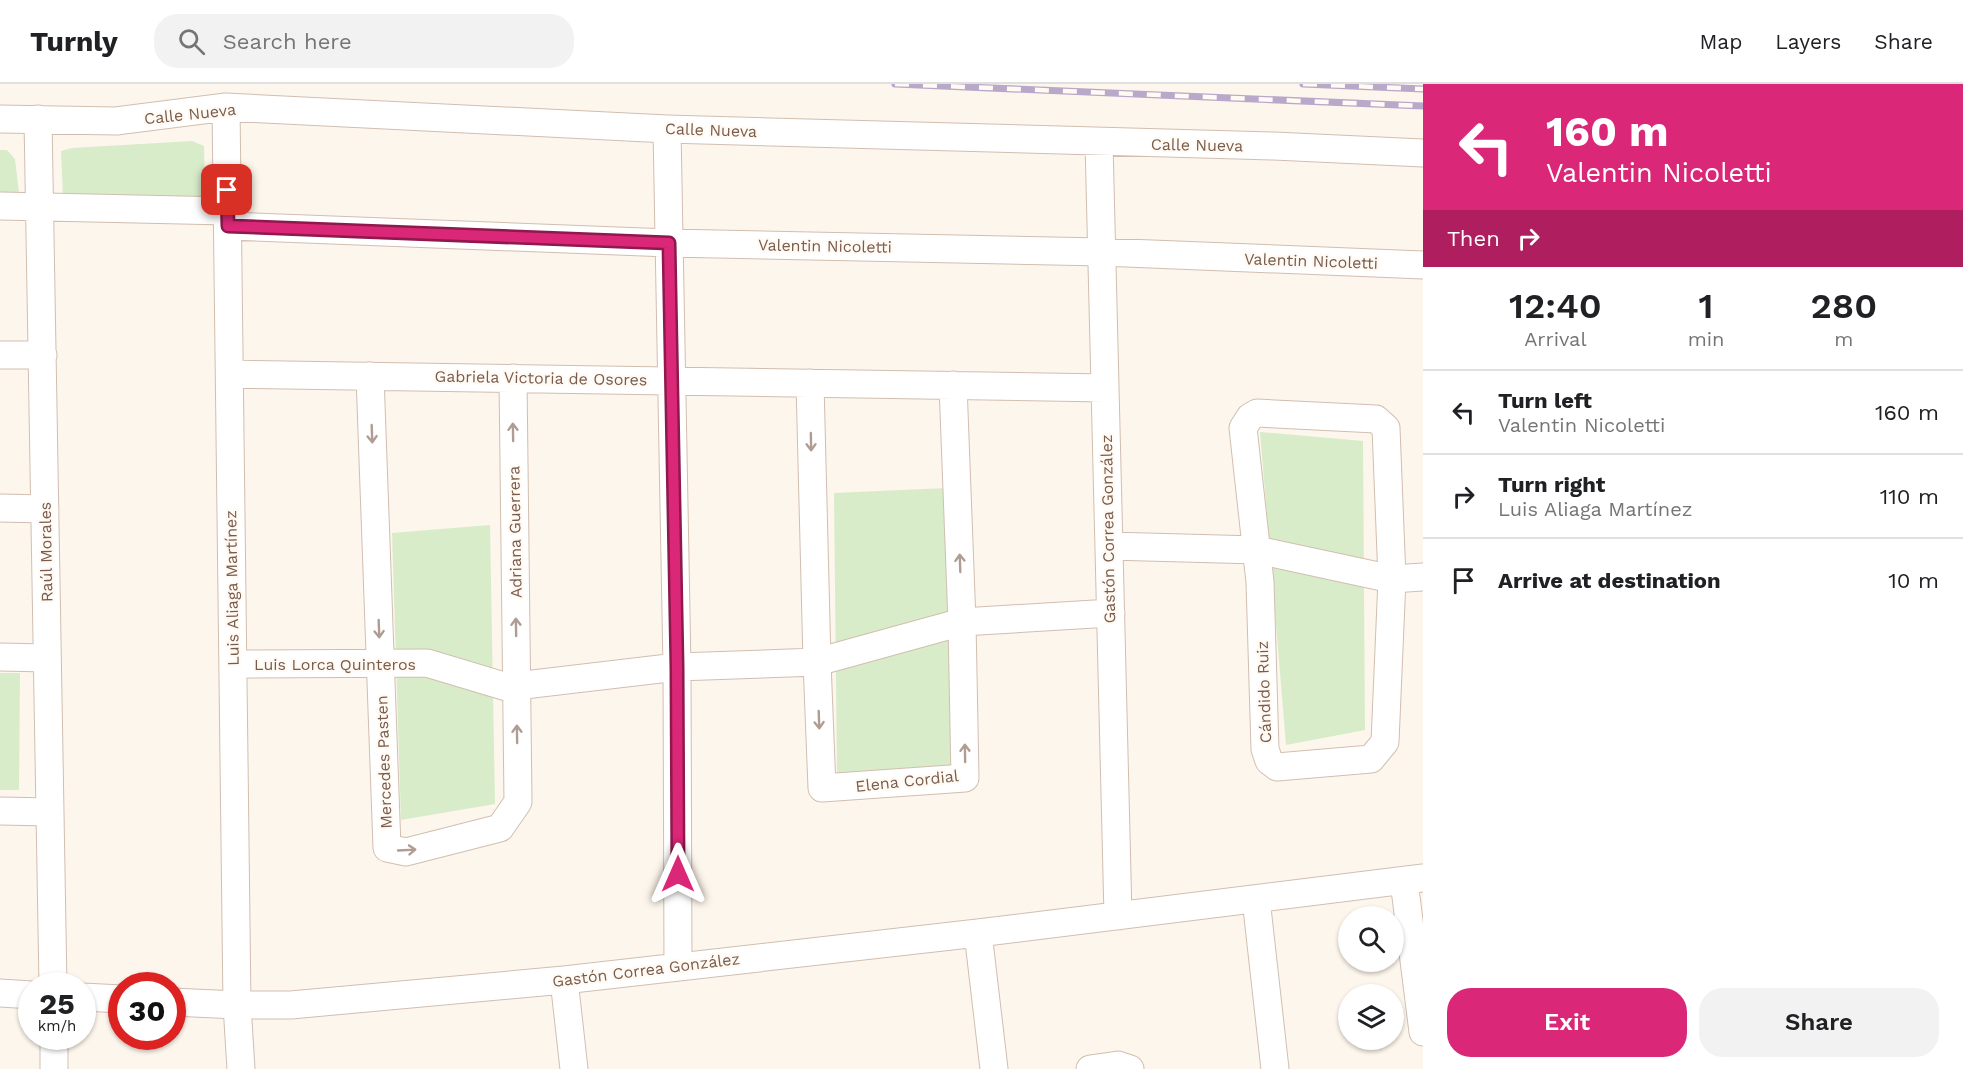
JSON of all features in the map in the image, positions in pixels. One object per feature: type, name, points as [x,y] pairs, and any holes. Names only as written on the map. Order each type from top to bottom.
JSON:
[{"type":"street","name":"Calle Nueva","points":[[0,119],[116,121],[226,107],[667,129],[1274,146],[1423,153]]},
{"type":"street","name":"Luis Aliaga Martínez","points":[[226,107],[237,1005],[241,1069]]},
{"type":"street","name":"Raúl Morales","points":[[39,119],[53,972]]},
{"type":"street","points":[[667,129],[677,667],[678,966]]},
{"type":"street","name":"Gastón Correa González","points":[[1099,142],[1118,915]]},
{"type":"street","name":"Valentin Nicoletti","points":[[0,206],[669,243],[1102,252],[1423,265]]},
{"type":"street","points":[[0,354],[43,355]]},
{"type":"street","name":"Gabriela Victoria de Osores","points":[[230,374],[671,379],[1105,388]]},
{"type":"street","points":[[370,376],[380,664]]},
{"type":"street","name":"Adriana Guerrera","points":[[513,378],[517,686]]},
{"type":"street","points":[[810,383],[817,662]]},
{"type":"street","points":[[953,385],[962,622]]},
{"type":"street","points":[[1257,550],[1244,428],[1250,417],[1257,413],[1376,419],[1386,428],[1392,579]]},
{"type":"street","points":[[0,508],[45,509]]},
{"type":"street","points":[[1108,546],[1257,550],[1392,579],[1423,577]]},
{"type":"street","name":"Cándido Ruiz","points":[[1257,550],[1265,749],[1269,761],[1277,767],[1371,759],[1384,742],[1392,579]]},
{"type":"street","name":"Luis Lorca Quinteros","points":[[233,664],[427,663],[507,687],[677,667],[817,662],[962,622],[1111,613]]},
{"type":"street","name":"Elena Cordial","points":[[817,662],[822,788],[965,778],[962,622]]},
{"type":"street","points":[[0,657],[48,658]]},
{"type":"street","name":"Mercedes Pasten","points":[[380,664],[387,848],[406,852],[500,828],[518,802],[517,686]]},
{"type":"street","points":[[0,811],[50,812]]},
{"type":"street","points":[[1413,879],[1423,1032]]},
{"type":"street","name":"Gastón Correa González","points":[[186,1003],[291,1005],[564,980],[978,933],[1413,879]]},
{"type":"street","points":[[1256,899],[1275,1069]]},
{"type":"street","points":[[978,933],[994,1069]]},
{"type":"street","points":[[564,980],[574,1069]]},
{"type":"street","points":[[0,993],[18,994]]},
{"type":"street","points":[[54,1050],[54,1069]]},
{"type":"street","points":[[1090,1069],[1118,1065],[1130,1069]]},
{"type":"green space","points":[[192,141],[204,146],[205,192],[198,200],[63,197],[61,151],[72,148]]},
{"type":"green space","points":[[0,150],[7,150],[15,159],[19,193],[0,192]]},
{"type":"green space","points":[[1260,432],[1363,441],[1365,730],[1286,745]]},
{"type":"green space","points":[[947,488],[952,771],[837,775],[834,493]]},
{"type":"green space","points":[[490,525],[495,804],[401,820],[392,533]]},
{"type":"green space","points":[[0,673],[20,673],[19,790],[0,790]]},
{"type":"railway","points":[[895,84],[1423,106]]},
{"type":"railway","points":[[1303,84],[1423,89]]},
{"type":"route","points":[[227,190],[228,226],[669,243],[677,667],[678,874]]}]
